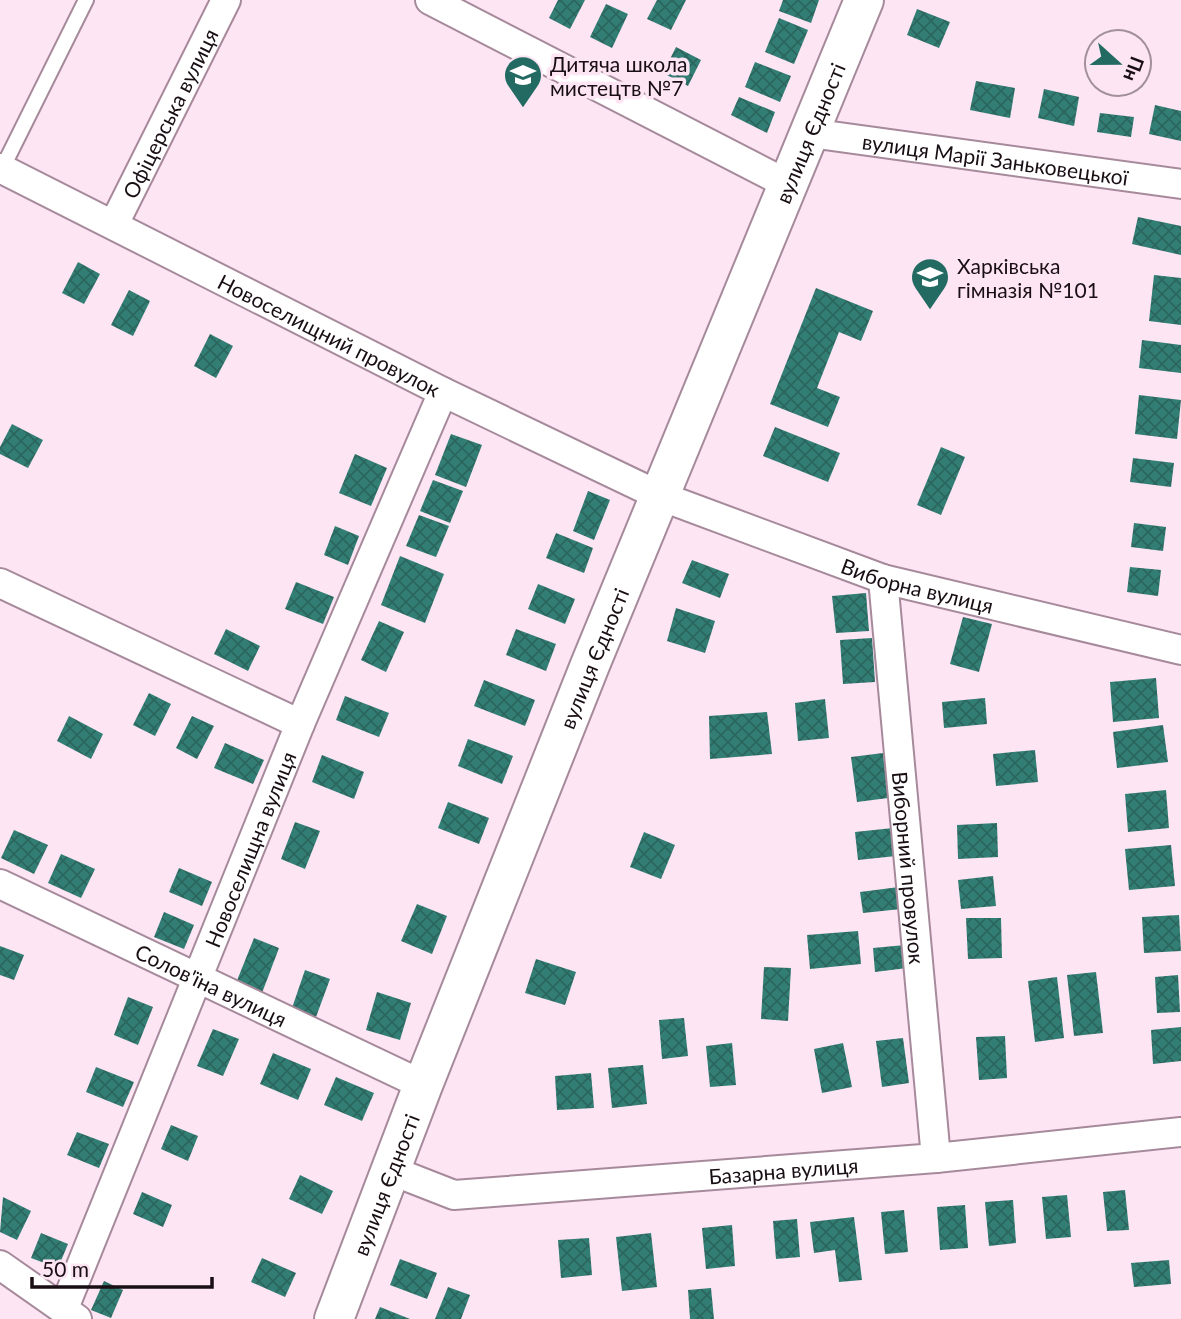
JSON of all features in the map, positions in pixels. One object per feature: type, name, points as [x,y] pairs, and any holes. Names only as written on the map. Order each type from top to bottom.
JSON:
[{"type":"main road","name":"вулиця Єдності","points":[[334,1319],[423,1085],[660,496],[864,0]]},
{"type":"street","name":"Офіцерська вулиця","points":[[114,224],[226,0]]},
{"type":"street","points":[[430,0],[789,185]]},
{"type":"street","name":"вулиця Марії Заньковецької","points":[[810,133],[1181,184]]},
{"type":"street","name":"Новоселищний провулок","points":[[1,169],[443,393],[660,496]]},
{"type":"street","name":"Новоселищна вулиця","points":[[71,1313],[198,980],[300,724],[443,393]]},
{"type":"street","name":"Виборна вулиця","points":[[660,496],[883,579],[1181,650]]},
{"type":"street","name":"Виборний провулок","points":[[883,579],[936,1158]]},
{"type":"street","points":[[0,583],[300,724]]},
{"type":"street","name":"Солов'їна вулиця","points":[[0,884],[423,1085]]},
{"type":"street","name":"Базарна вулиця","points":[[390,1170],[454,1195],[936,1158],[1181,1132]]},
{"type":"street","points":[[0,1265],[71,1313]]},
{"type":"lane","points":[[1,169],[86,0]]},
{"type":"building","points":[[558,0],[585,0],[570,29],[549,18]]},
{"type":"building","points":[[657,0],[686,0],[671,30],[647,19]]},
{"type":"building","points":[[783,0],[819,0],[811,23],[779,11]]},
{"type":"building","points":[[606,4],[628,14],[612,48],[590,37]]},
{"type":"building","points":[[917,9],[950,22],[939,48],[907,35]]},
{"type":"building","points":[[779,18],[808,30],[794,64],[765,52]]},
{"type":"building","points":[[676,47],[701,60],[688,86],[663,73]]},
{"type":"building","points":[[755,62],[791,76],[780,102],[745,87]]},
{"type":"building","points":[[976,81],[1015,88],[1010,118],[970,110]]},
{"type":"building","points":[[1044,89],[1079,97],[1074,126],[1038,118]]},
{"type":"building","points":[[739,97],[775,112],[767,133],[731,115]]},
{"type":"building","points":[[1155,105],[1181,111],[1181,141],[1149,134]]},
{"type":"building","points":[[1100,113],[1134,117],[1131,137],[1097,132]]},
{"type":"building","points":[[1138,217],[1181,226],[1181,255],[1132,244]]},
{"type":"building","points":[[78,262],[100,274],[84,304],[62,293]]},
{"type":"building","points":[[1154,275],[1181,278],[1181,325],[1149,321]]},
{"type":"building","points":[[816,288],[873,311],[861,341],[839,332],[817,388],[840,397],[828,427],[770,404]]},
{"type":"building","points":[[129,290],[150,301],[133,336],[111,325]]},
{"type":"building","points":[[210,334],[233,346],[216,378],[194,366]]},
{"type":"building","points":[[1142,340],[1181,345],[1181,373],[1139,368]]},
{"type":"building","points":[[1139,395],[1181,400],[1177,439],[1135,434]]},
{"type":"building","points":[[12,424],[43,440],[28,468],[0,454],[0,447]]},
{"type":"building","points":[[775,427],[840,453],[828,482],[763,456]]},
{"type":"building","points":[[451,434],[482,445],[466,487],[435,475]]},
{"type":"building","points":[[941,447],[965,457],[941,515],[917,505]]},
{"type":"building","points":[[355,454],[387,468],[371,506],[339,493]]},
{"type":"building","points":[[1133,458],[1174,463],[1171,487],[1130,482]]},
{"type":"building","points":[[433,480],[463,491],[450,523],[420,511]]},
{"type":"building","points":[[588,491],[610,500],[594,540],[573,531]]},
{"type":"building","points":[[419,515],[449,526],[436,557],[406,546]]},
{"type":"building","points":[[1134,523],[1166,527],[1163,551],[1131,547]]},
{"type":"building","points":[[335,526],[359,536],[348,565],[324,555]]},
{"type":"building","points":[[556,533],[593,548],[584,573],[546,558]]},
{"type":"building","points":[[400,556],[444,574],[425,623],[381,605]]},
{"type":"building","points":[[692,560],[729,574],[720,598],[682,583]]},
{"type":"building","points":[[1130,567],[1161,570],[1158,596],[1127,592]]},
{"type":"building","points":[[296,582],[334,597],[323,624],[285,609]]},
{"type":"building","points":[[538,584],[575,599],[565,624],[528,609]]},
{"type":"building","points":[[866,593],[869,631],[836,633],[832,596]]},
{"type":"building","points":[[676,608],[715,621],[705,653],[667,641]]},
{"type":"building","points":[[963,617],[992,624],[979,672],[950,664]]},
{"type":"building","points":[[379,621],[404,632],[386,672],[361,660]]},
{"type":"building","points":[[226,629],[260,646],[248,671],[214,654]]},
{"type":"building","points":[[516,629],[556,644],[546,671],[506,655]]},
{"type":"building","points":[[872,638],[875,682],[843,684],[840,640]]},
{"type":"building","points":[[1156,678],[1159,718],[1113,722],[1110,682]]},
{"type":"building","points":[[484,680],[535,700],[525,726],[474,706]]},
{"type":"building","points":[[149,693],[171,704],[155,736],[133,725]]},
{"type":"building","points":[[345,696],[389,713],[379,737],[336,720]]},
{"type":"building","points":[[985,698],[987,724],[944,728],[942,702]]},
{"type":"building","points":[[825,699],[829,738],[798,741],[795,703]]},
{"type":"building","points":[[767,712],[772,754],[710,759],[709,716]]},
{"type":"building","points":[[69,716],[103,734],[91,759],[57,741]]},
{"type":"building","points":[[192,716],[214,726],[197,759],[176,748]]},
{"type":"building","points":[[1163,725],[1168,762],[1117,768],[1113,732]]},
{"type":"building","points":[[468,739],[513,756],[502,784],[458,766]]},
{"type":"building","points":[[225,743],[264,760],[253,784],[214,768]]},
{"type":"building","points":[[1035,750],[1038,782],[996,786],[993,754]]},
{"type":"building","points":[[883,753],[888,798],[857,802],[851,757]]},
{"type":"building","points":[[322,755],[364,772],[354,799],[312,782]]},
{"type":"building","points":[[1166,790],[1169,828],[1128,832],[1125,794]]},
{"type":"building","points":[[448,802],[489,818],[479,844],[438,828]]},
{"type":"building","points":[[295,822],[320,831],[305,869],[281,859]]},
{"type":"building","points":[[997,823],[998,857],[958,859],[957,825]]},
{"type":"building","points":[[893,828],[896,856],[858,860],[855,832]]},
{"type":"building","points":[[14,830],[48,845],[34,874],[1,858]]},
{"type":"building","points":[[644,832],[675,845],[661,879],[630,867]]},
{"type":"building","points":[[1171,845],[1175,886],[1129,890],[1125,849]]},
{"type":"building","points":[[61,854],[95,869],[81,898],[48,883]]},
{"type":"building","points":[[179,868],[212,882],[202,906],[169,892]]},
{"type":"building","points":[[993,876],[996,906],[961,909],[958,880]]},
{"type":"building","points":[[899,887],[901,909],[863,913],[860,892]]},
{"type":"building","points":[[417,904],[447,916],[432,954],[401,941]]},
{"type":"building","points":[[164,912],[194,925],[184,949],[154,937]]},
{"type":"building","points":[[1179,915],[1181,951],[1144,953],[1142,917]]},
{"type":"building","points":[[966,918],[1001,918],[1002,958],[968,959]]},
{"type":"building","points":[[858,931],[861,964],[810,969],[807,935]]},
{"type":"building","points":[[254,938],[279,948],[262,993],[236,983]]},
{"type":"building","points":[[905,945],[907,968],[875,972],[873,948]]},
{"type":"building","points":[[0,946],[24,955],[14,980],[0,975]]},
{"type":"building","points":[[536,959],[576,972],[565,1005],[525,993]]},
{"type":"building","points":[[764,967],[791,968],[788,1021],[761,1019]]},
{"type":"building","points":[[305,970],[330,979],[316,1017],[292,1008]]},
{"type":"building","points":[[1096,972],[1103,1033],[1074,1036],[1067,975]]},
{"type":"building","points":[[1178,975],[1180,1012],[1157,1013],[1155,977]]},
{"type":"building","points":[[1057,977],[1064,1038],[1035,1042],[1028,981]]},
{"type":"building","points":[[377,992],[411,1003],[400,1040],[366,1030]]},
{"type":"building","points":[[128,997],[153,1007],[138,1045],[114,1035]]},
{"type":"building","points":[[684,1018],[688,1056],[662,1059],[659,1020]]},
{"type":"building","points":[[1181,1027],[1181,1061],[1153,1064],[1151,1030]]},
{"type":"building","points":[[213,1029],[239,1039],[223,1076],[197,1066]]},
{"type":"building","points":[[1005,1036],[1007,1078],[979,1080],[976,1037]]},
{"type":"building","points":[[903,1038],[909,1083],[882,1087],[876,1041]]},
{"type":"building","points":[[732,1043],[736,1085],[710,1087],[706,1046]]},
{"type":"building","points":[[843,1043],[852,1087],[822,1093],[814,1049]]},
{"type":"building","points":[[273,1053],[311,1069],[298,1100],[260,1084]]},
{"type":"building","points":[[643,1065],[647,1104],[612,1108],[608,1068]]},
{"type":"building","points":[[96,1067],[134,1082],[123,1107],[86,1092]]},
{"type":"building","points":[[591,1073],[594,1108],[557,1110],[555,1076]]},
{"type":"building","points":[[336,1077],[374,1093],[362,1121],[324,1105]]},
{"type":"building","points":[[171,1125],[198,1136],[188,1161],[161,1149]]},
{"type":"building","points":[[77,1132],[109,1144],[99,1168],[67,1155]]},
{"type":"building","points":[[300,1175],[333,1191],[322,1214],[289,1199]]},
{"type":"building","points":[[1125,1190],[1129,1230],[1107,1231],[1103,1192]]},
{"type":"building","points":[[142,1192],[172,1205],[163,1227],[133,1214]]},
{"type":"building","points":[[1067,1195],[1071,1237],[1046,1239],[1042,1197]]},
{"type":"building","points":[[3,1197],[31,1211],[17,1240],[0,1232]]},
{"type":"building","points":[[1013,1200],[1016,1243],[989,1246],[985,1202]]},
{"type":"building","points":[[965,1205],[968,1248],[940,1250],[937,1207]]},
{"type":"building","points":[[904,1210],[908,1252],[885,1254],[881,1212]]},
{"type":"building","points":[[854,1217],[862,1280],[839,1282],[835,1250],[814,1253],[810,1222]]},
{"type":"building","points":[[797,1219],[800,1257],[776,1259],[773,1221]]},
{"type":"building","points":[[732,1225],[735,1266],[706,1269],[702,1228]]},
{"type":"building","points":[[41,1233],[68,1244],[58,1268],[31,1258]]},
{"type":"building","points":[[651,1233],[657,1287],[622,1291],[616,1237]]},
{"type":"building","points":[[589,1238],[592,1275],[561,1278],[558,1240]]},
{"type":"building","points":[[262,1258],[296,1273],[285,1297],[251,1282]]},
{"type":"building","points":[[400,1259],[437,1273],[427,1299],[390,1285]]},
{"type":"building","points":[[1169,1260],[1171,1284],[1134,1287],[1131,1263]]},
{"type":"building","points":[[104,1281],[123,1290],[111,1318],[91,1310]]},
{"type":"building","points":[[448,1287],[470,1295],[461,1319],[435,1319]]},
{"type":"building","points":[[711,1288],[714,1319],[690,1319],[688,1290]]},
{"type":"building","points":[[380,1307],[410,1319],[375,1319]]},
{"type":"place","name":"Дитяча школа мистецтв №7","points":[[523,109]]},
{"type":"place","name":"Харківська гімназія №101","points":[[930,311]]}]
